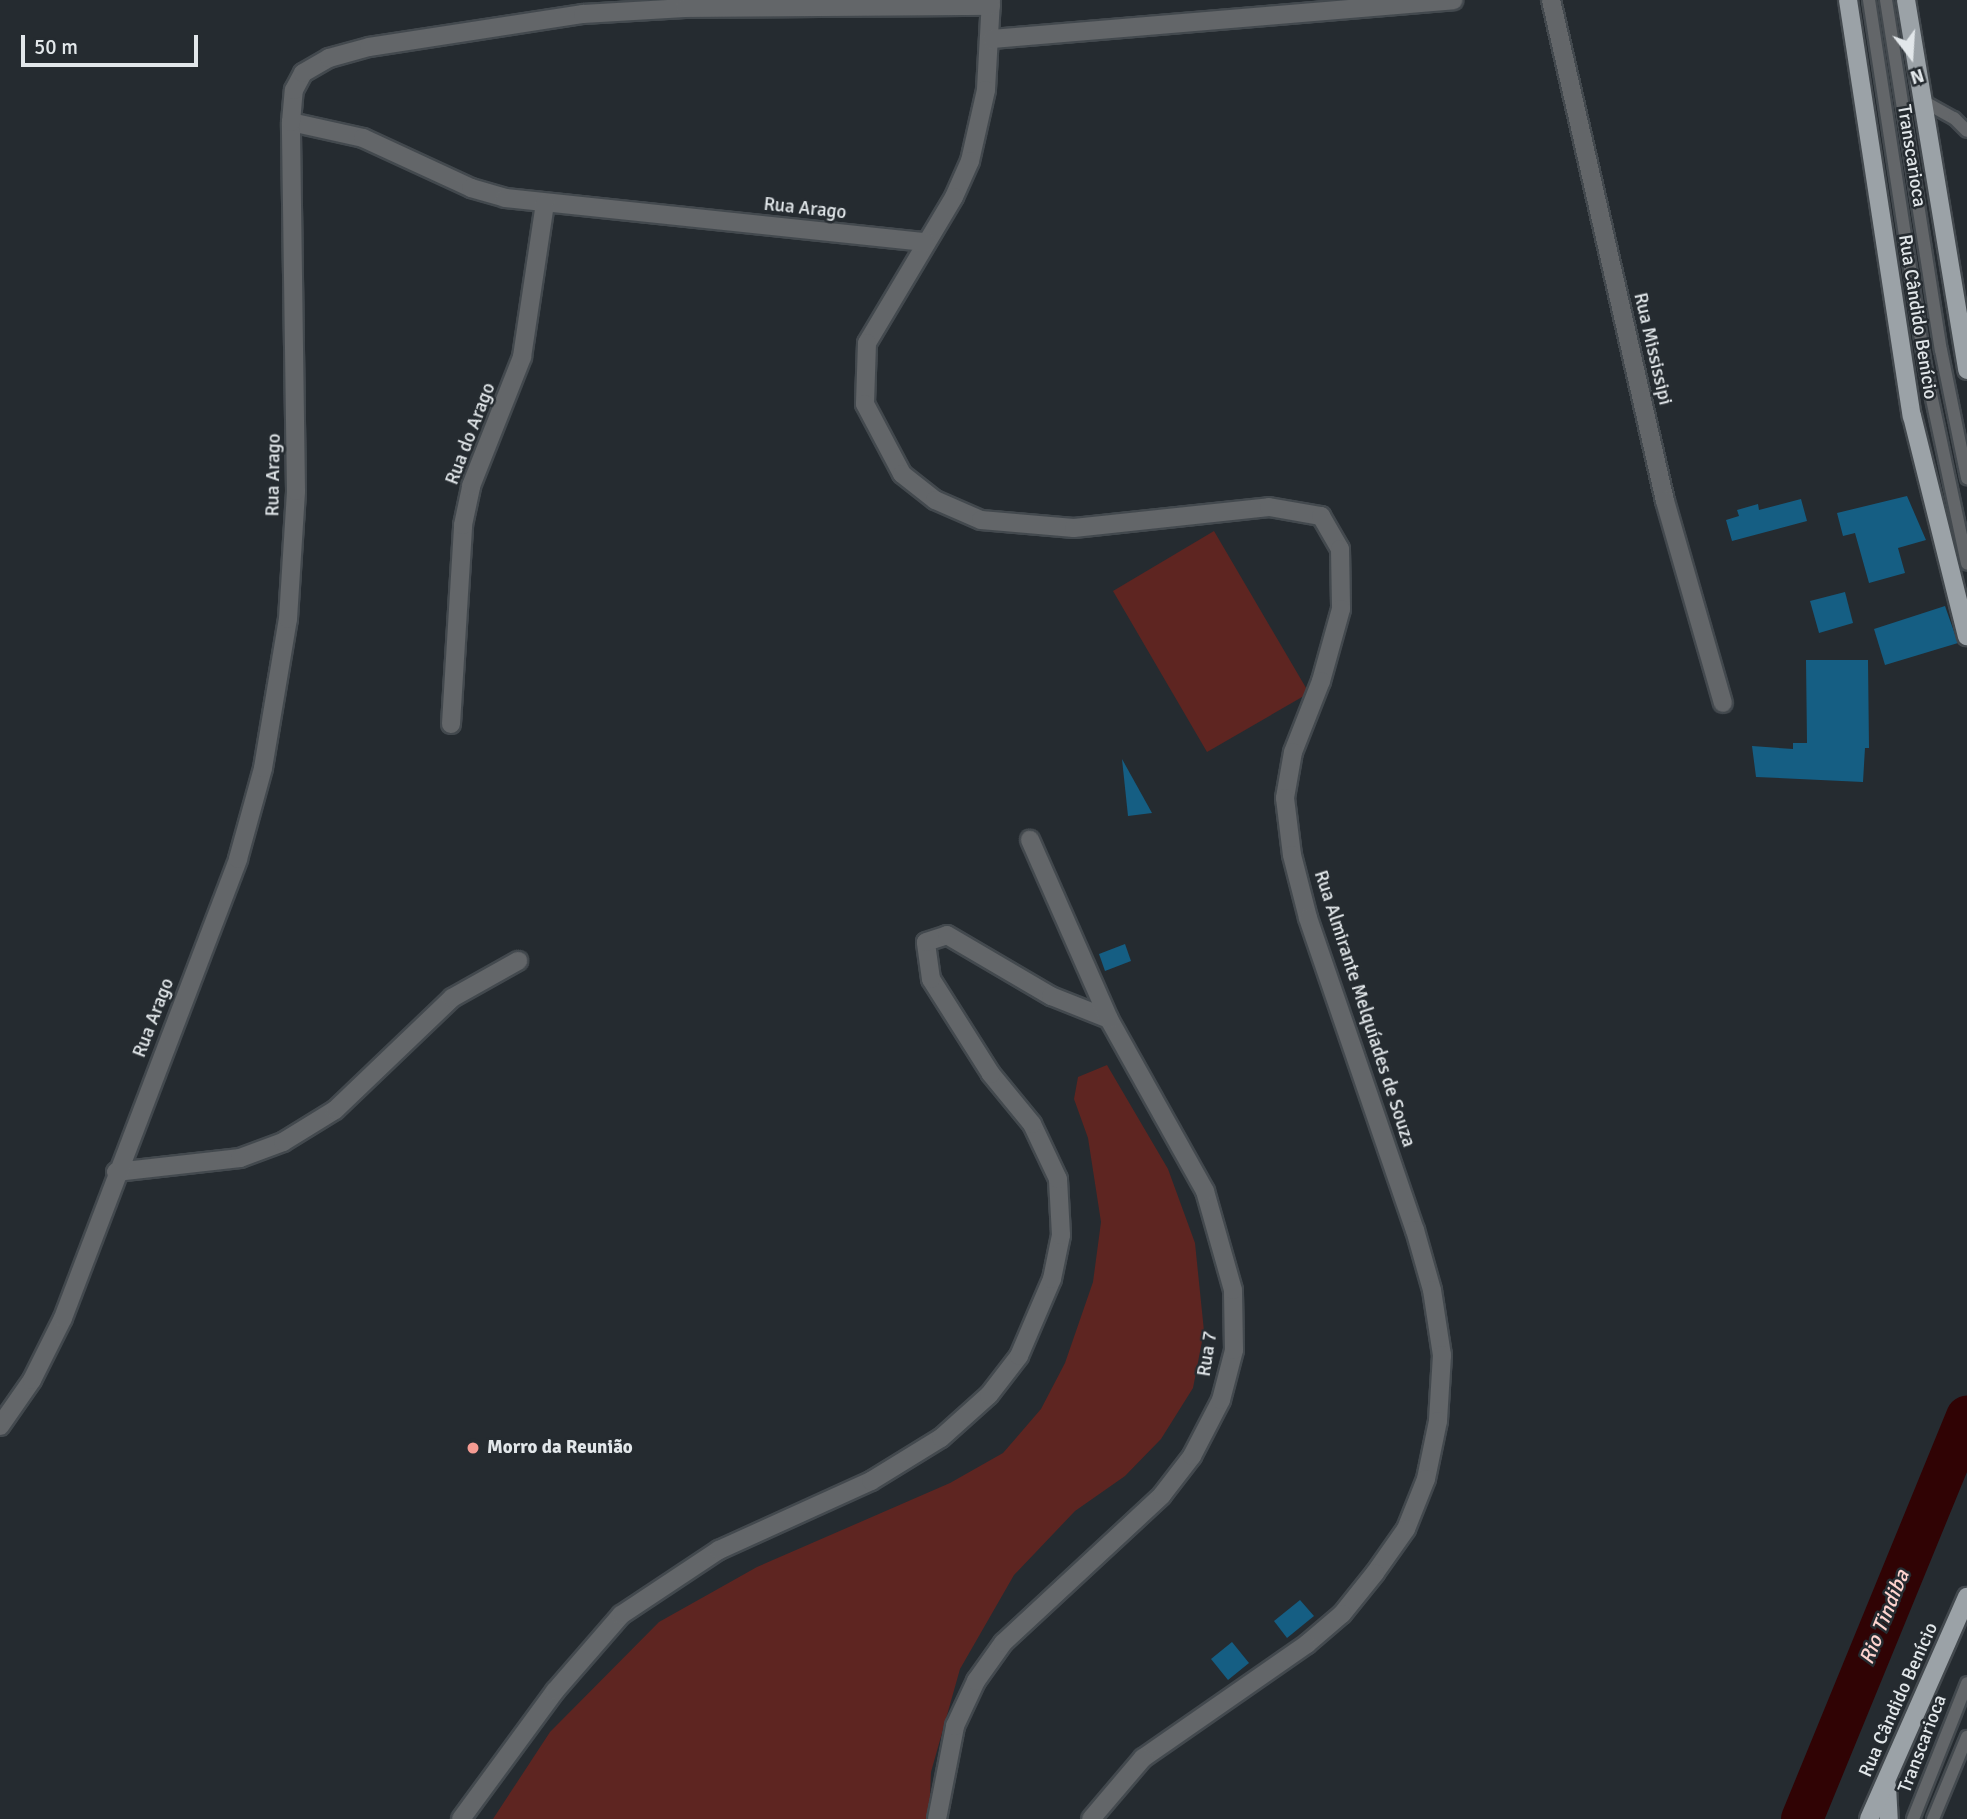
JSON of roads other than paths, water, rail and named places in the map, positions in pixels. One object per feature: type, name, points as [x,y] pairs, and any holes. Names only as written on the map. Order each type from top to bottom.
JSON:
[{"type":"main road","name":"Rua Cândido Benício","points":[[1849,0],[1912,416],[1967,636]]},
{"type":"main road","name":"Rua Cândido Benício","points":[[1906,0],[1920,100],[1967,370]]},
{"type":"main road","name":"Rua Cândido Benício","points":[[1868,1819],[1887,1783],[1967,1597]]},
{"type":"main road","points":[[1887,1783],[1889,1819]]},
{"type":"street","points":[[992,39],[1453,0]]},
{"type":"street","name":"Rua Mississipi","points":[[1551,0],[1665,502],[1723,704]]},
{"type":"street","points":[[291,122],[294,90],[303,73],[329,58],[482,27],[583,14],[685,8],[991,3]]},
{"type":"street","name":"Rua Almirante Melquíades de Souza","points":[[991,3],[992,39],[982,114],[970,161],[867,344],[863,376],[865,404],[880,439],[902,474],[935,500],[981,520],[1074,528],[1269,507],[1321,516],[1340,549],[1340,609],[1321,681],[1293,751],[1286,810],[1308,918],[1432,1290],[1442,1355],[1438,1421],[1426,1479],[1406,1529],[1375,1573],[1342,1614],[1307,1644],[1143,1758],[1091,1819]]},
{"type":"street","name":"Rua Arago","points":[[0,1426],[33,1380],[63,1318],[238,859],[263,768],[282,665],[296,491],[291,122],[363,138],[471,188],[545,204],[926,242]]},
{"type":"street","name":"Rua do Arago","points":[[451,724],[463,525],[471,486],[522,357],[545,204]]},
{"type":"street","name":"Rua 7","points":[[937,1819],[955,1726],[976,1681],[1003,1643],[1162,1495],[1192,1456],[1221,1400],[1234,1350],[1233,1290],[1205,1191],[1109,1019],[1030,840]]},
{"type":"street","points":[[461,1819],[555,1690],[621,1615],[719,1550],[871,1481],[941,1438],[989,1395],[1024,1345],[1052,1279],[1061,1235],[1058,1179],[1032,1124],[991,1074],[931,979],[926,942],[947,935],[1051,996],[1109,1019]]},
{"type":"street","points":[[117,1172],[240,1158],[283,1142],[335,1110],[452,998],[518,961]]},
{"type":"lane","name":"Transcarioca","points":[[1869,0],[1925,366],[1967,564]]},
{"type":"lane","name":"Transcarioca","points":[[1886,0],[1941,350],[1967,478]]},
{"type":"lane","points":[[1920,100],[1954,118],[1967,131]]},
{"type":"lane","name":"Transcarioca","points":[[1913,1819],[1967,1683]]},
{"type":"lane","name":"Transcarioca","points":[[1933,1819],[1967,1737]]},
{"type":"waterway","name":"Rio Tindiba","points":[[1802,1819],[1967,1416]]},
{"type":"place","name":"Morro da Reunião","points":[[473,1448]]}]
